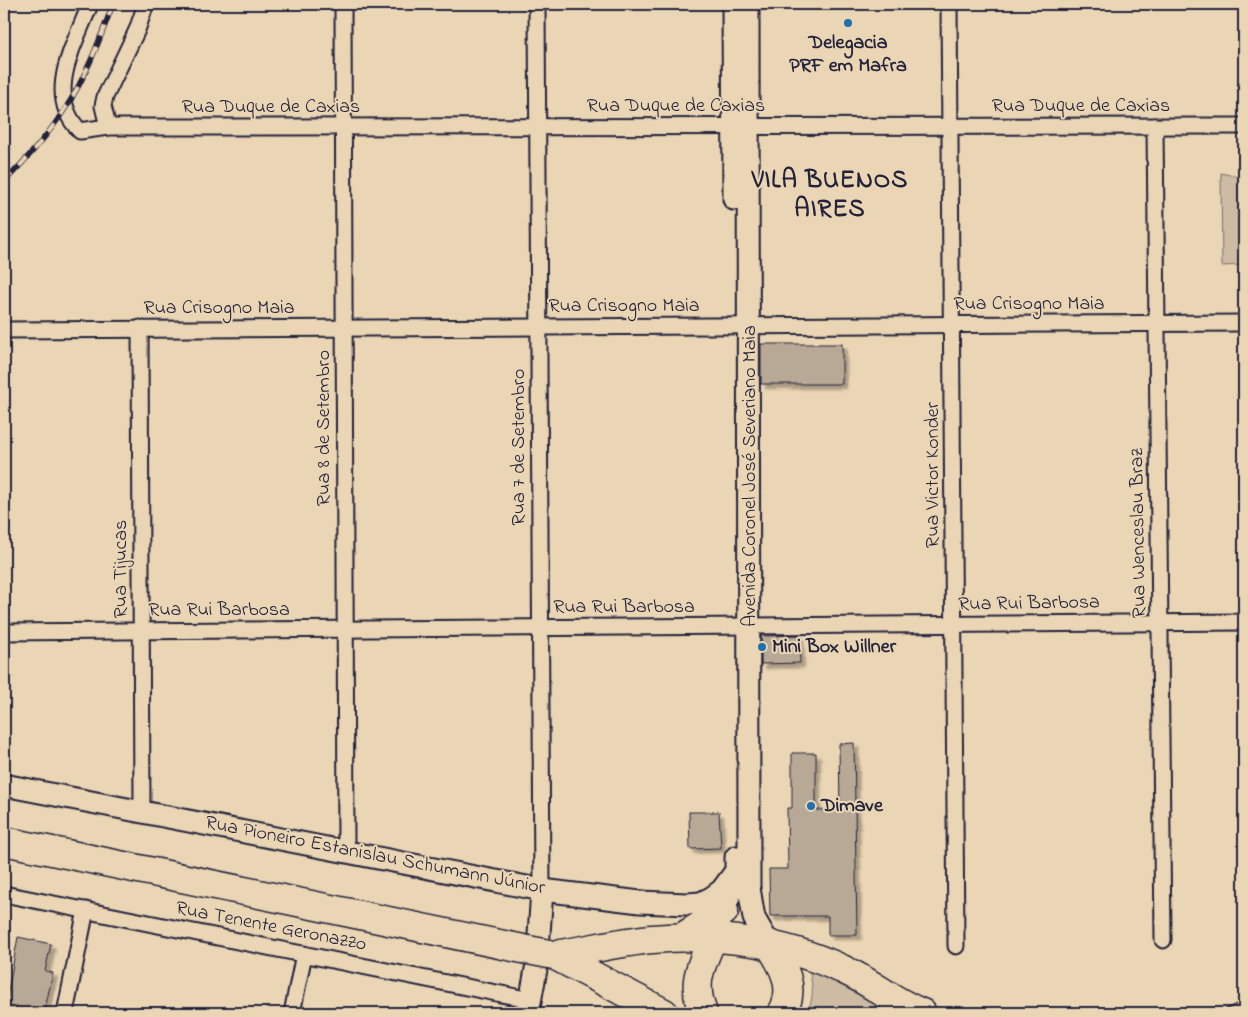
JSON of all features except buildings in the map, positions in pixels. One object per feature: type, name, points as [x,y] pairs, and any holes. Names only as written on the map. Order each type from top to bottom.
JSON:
[{"type":"highway","points":[[4,841],[554,955],[664,1013]]},
{"type":"highway","points":[[684,936],[724,911]]},
{"type":"highway","points":[[554,955],[650,939],[684,936],[713,937],[769,944],[808,955],[844,970],[899,1004],[922,1013]]},
{"type":"highway","points":[[703,1013],[697,996],[698,975],[713,937]]},
{"type":"highway","points":[[769,944],[786,969],[787,1005],[782,1013]]},
{"type":"main road","name":"Avenida Coronel José Severiano Maia","points":[[733,4],[741,126],[743,626],[749,888],[754,918],[769,944]]},
{"type":"main road","name":"Avenida Coronel José Severiano Maia","points":[[741,126],[748,4]]},
{"type":"main road","name":"Avenida Coronel José Severiano Maia","points":[[713,937],[734,886],[736,871],[743,626]]},
{"type":"main road","name":"Rua Pioneiro Estanislau Schumann Júnior","points":[[4,785],[142,810],[542,890],[640,902],[694,904],[711,898],[722,890],[736,871]]},
{"type":"main road","points":[[529,1007],[536,964],[542,890]]},
{"type":"street","name":"Rua Duque de Caxias","points":[[90,4],[62,78],[66,108],[73,124],[80,131],[108,128],[1244,126]]},
{"type":"street","points":[[108,128],[103,106],[105,97],[137,30],[146,4]]},
{"type":"street","name":"Rua 8 de Setembro","points":[[343,4],[346,851]]},
{"type":"street","name":"Rua 7 de Setembro","points":[[536,4],[542,890]]},
{"type":"street","name":"Rua Victor Konder","points":[[949,4],[956,946]]},
{"type":"street","name":"Rua Wenceslau Braz","points":[[1155,126],[1163,940]]},
{"type":"street","name":"Rua Crisogno Maia","points":[[4,330],[1244,323]]},
{"type":"street","name":"Rua Tijucas","points":[[140,328],[142,810]]},
{"type":"street","name":"Rua Rui Barbosa","points":[[4,632],[1244,622]]},
{"type":"street","name":"Rua Tenente Geronazzo","points":[[4,894],[304,954],[529,1007]]},
{"type":"street","points":[[65,1013],[86,910]]},
{"type":"street","points":[[292,1013],[304,954]]},
{"type":"lane","points":[[1229,1013],[1244,1006]]},
{"type":"shaded area","points":[[1221,173],[1244,178],[1244,265],[1222,266]]},
{"type":"shaded area","points":[[808,965],[899,1013],[806,1013],[812,996],[812,984]]},
{"type":"railway","points":[[4,182],[44,138],[73,97],[92,58],[113,4]]},
{"type":"place","name":"Delegacia PRF em Mafra","points":[[848,23]]},
{"type":"place","name":"Mini Box Willner","points":[[762,647]]},
{"type":"place","name":"Dimave","points":[[811,806]]},
{"type":"district","name":"VILA BUENOS AIRES","points":[[830,196]]}]
